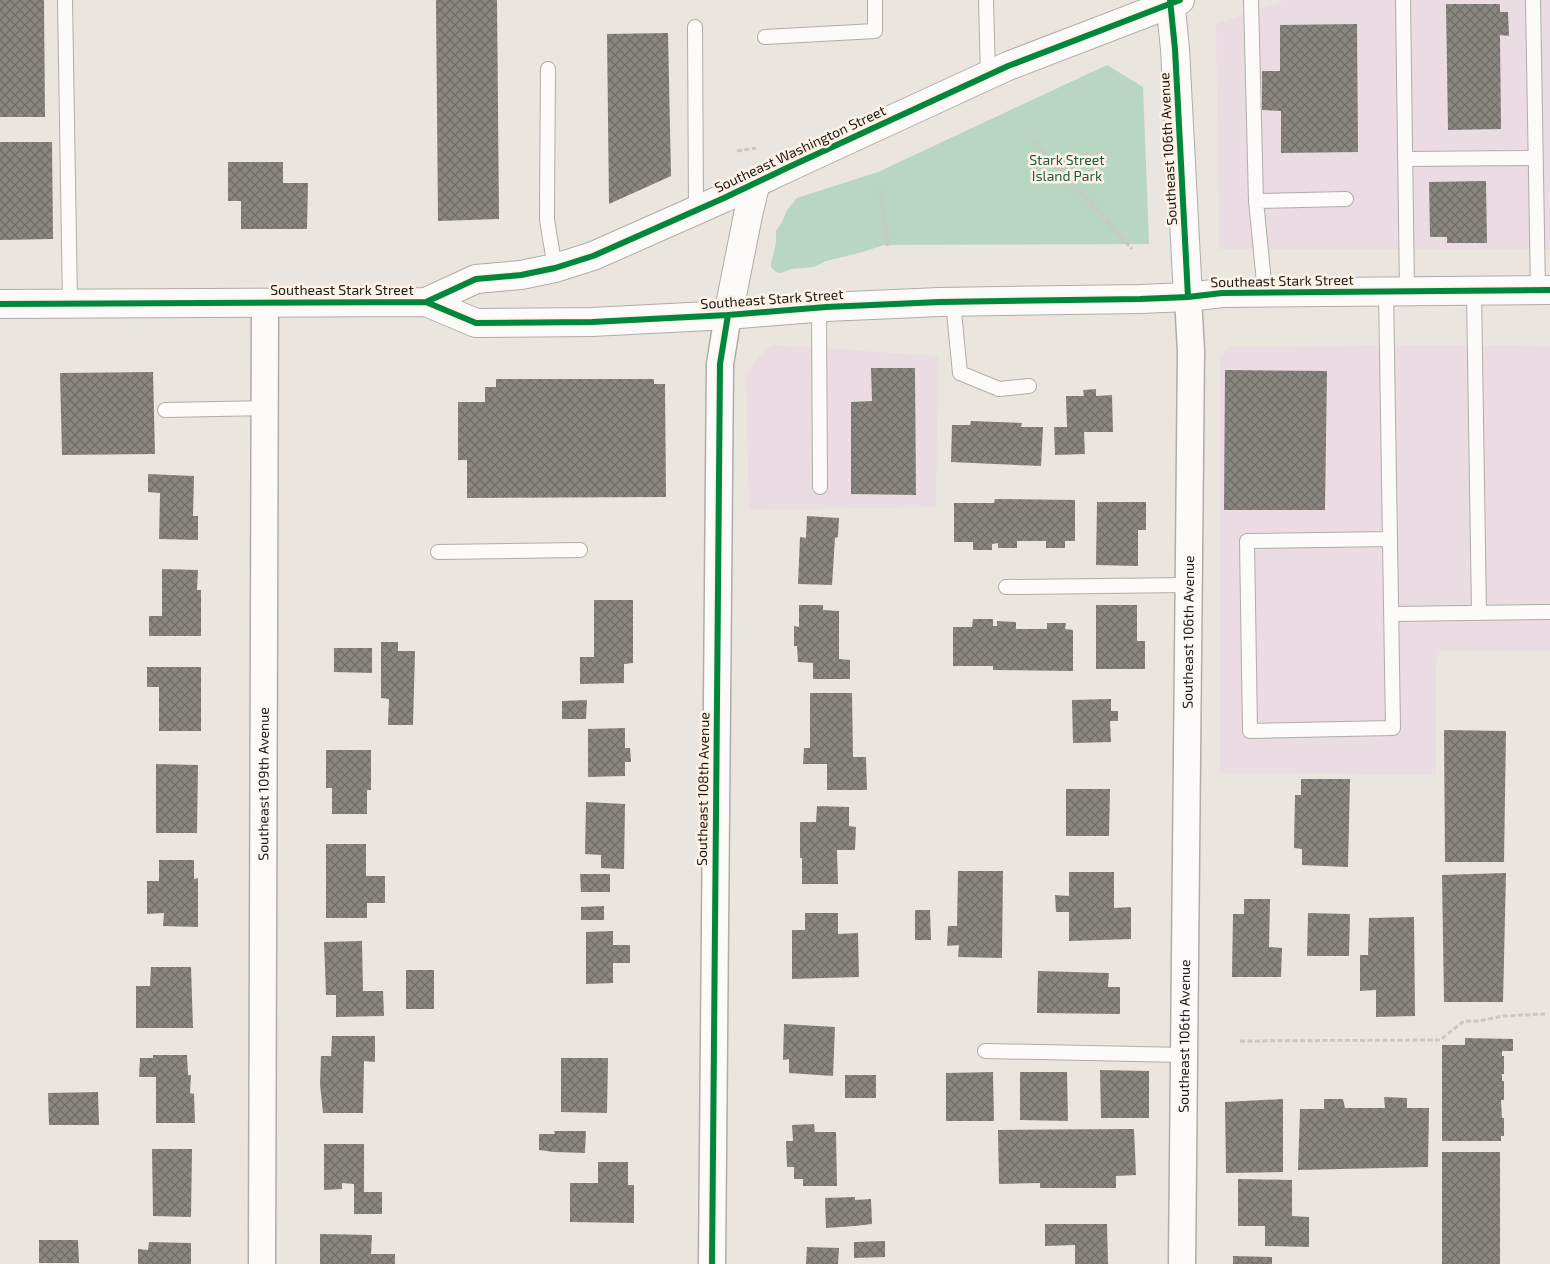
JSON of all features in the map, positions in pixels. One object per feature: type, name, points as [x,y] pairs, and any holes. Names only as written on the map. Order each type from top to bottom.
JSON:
[{"type":"main road","name":"Southeast Washington Street","points":[[426,302],[476,278],[521,275],[555,268],[593,256],[696,211],[1008,66],[1174,1]]},
{"type":"main road","name":"Southeast 106th Avenue","points":[[1174,1],[1188,297]]},
{"type":"main road","name":"Southeast 108th Avenue","points":[[728,315],[756,182]]},
{"type":"main road","name":"Southeast Stark Street","points":[[0,304],[426,302],[476,323],[592,322],[819,308],[953,302],[1188,297],[1222,293],[1474,291],[1547,294]]},
{"type":"street","name":"Southeast 106th Avenue","points":[[1182,1264],[1191,352],[1188,297]]},
{"type":"street","name":"Southeast 109th Avenue","points":[[262,1264],[266,303]]},
{"type":"street","name":"Southeast 108th Avenue","points":[[712,1264],[720,364],[728,315]]},
{"type":"lane","points":[[65,0],[70,304]]},
{"type":"lane","points":[[765,37],[875,31],[875,0]]},
{"type":"lane","points":[[986,0],[988,75]]},
{"type":"lane","points":[[1251,0],[1256,200],[1266,292]]},
{"type":"lane","points":[[1390,539],[1247,541],[1250,731],[1393,728],[1390,539],[1396,291],[1405,159],[1403,0]]},
{"type":"lane","points":[[1533,0],[1535,158],[1547,294]]},
{"type":"lane","points":[[695,27],[696,211]]},
{"type":"lane","points":[[548,69],[547,213],[555,268]]},
{"type":"lane","points":[[1405,159],[1535,158]]},
{"type":"lane","points":[[1256,200],[1346,200]]},
{"type":"lane","points":[[1474,291],[1479,613]]},
{"type":"lane","points":[[953,302],[960,373],[999,389],[1029,386]]},
{"type":"lane","points":[[819,308],[820,487]]},
{"type":"lane","points":[[165,410],[265,408]]},
{"type":"lane","points":[[438,552],[580,550]]},
{"type":"lane","points":[[1006,587],[1188,585]]},
{"type":"lane","points":[[1391,614],[1550,612]]},
{"type":"lane","points":[[986,1051],[1184,1055]]},
{"type":"path","points":[[1035,142],[1132,249]]},
{"type":"path","points":[[737,151],[762,147]]},
{"type":"path","points":[[880,189],[888,248]]},
{"type":"path","points":[[1240,1041],[1440,1040],[1464,1020],[1478,1021],[1504,1016],[1546,1014]]},
{"type":"shaded area","points":[[1285,0],[1550,0],[1550,249],[1219,249],[1216,24]]},
{"type":"shaded area","points":[[773,345],[938,356],[936,507],[749,510],[746,377],[758,357]]},
{"type":"shaded area","points":[[1550,346],[1550,651],[1440,650],[1436,666],[1436,775],[1220,773],[1220,356],[1229,347]]},
{"type":"green space","name":"Stark Street Island Park","points":[[1107,65],[1143,87],[1149,244],[884,245],[826,261],[814,267],[791,269],[781,273],[776,272],[771,267],[776,243],[776,231],[787,210],[797,198],[878,172]]},
{"type":"building","points":[[0,0],[44,0],[45,117],[0,117]]},
{"type":"building","points":[[436,0],[497,0],[499,219],[438,221]]},
{"type":"building","points":[[1446,4],[1500,4],[1500,12],[1508,12],[1509,36],[1500,35],[1501,129],[1448,130]]},
{"type":"building","points":[[1357,24],[1358,152],[1281,153],[1281,111],[1262,110],[1262,71],[1280,71],[1280,25]]},
{"type":"building","points":[[668,33],[671,176],[609,204],[607,34]]},
{"type":"building","points":[[0,142],[52,142],[53,239],[0,240]]},
{"type":"building","points":[[228,162],[283,162],[283,183],[308,183],[307,229],[241,229],[241,201],[228,201]]},
{"type":"building","points":[[1486,181],[1487,243],[1447,243],[1447,237],[1430,237],[1429,182]]},
{"type":"building","points":[[871,368],[915,368],[916,495],[851,494],[851,402],[872,401]]},
{"type":"building","points":[[1225,370],[1327,371],[1325,510],[1224,510]]},
{"type":"building","points":[[153,372],[155,454],[62,455],[60,373]]},
{"type":"building","points":[[496,379],[654,379],[654,384],[665,384],[666,497],[467,498],[467,460],[458,460],[458,402],[485,402],[485,387],[496,387]]},
{"type":"building","points":[[1096,389],[1096,396],[1112,395],[1113,432],[1084,432],[1085,454],[1055,455],[1054,427],[1067,427],[1066,396],[1084,396],[1083,390]]},
{"type":"building","points":[[971,421],[1022,423],[1021,427],[1043,427],[1041,466],[951,462],[952,425],[970,425]]},
{"type":"building","points":[[148,474],[194,476],[193,516],[198,516],[198,540],[159,539],[160,493],[148,492]]},
{"type":"building","points":[[995,499],[1075,500],[1075,541],[1065,541],[1065,548],[1046,548],[1046,541],[1017,541],[1017,548],[998,548],[998,543],[992,544],[992,550],[973,550],[973,542],[954,542],[954,503],[994,503]]},
{"type":"building","points":[[1097,502],[1146,502],[1146,530],[1138,530],[1138,566],[1096,565]]},
{"type":"building","points":[[807,516],[839,518],[838,537],[835,538],[832,585],[798,584],[800,537],[806,538]]},
{"type":"building","points":[[162,569],[198,570],[197,590],[201,590],[201,636],[149,636],[149,616],[162,616]]},
{"type":"building","points":[[594,600],[633,600],[633,663],[624,664],[624,683],[580,684],[580,657],[594,657]]},
{"type":"building","points":[[799,605],[823,605],[823,610],[839,611],[839,659],[850,660],[850,679],[813,679],[813,663],[798,662],[797,646],[794,646],[794,626],[799,627]]},
{"type":"building","points":[[1096,605],[1137,605],[1137,641],[1145,641],[1145,669],[1096,669]]},
{"type":"building","points":[[973,619],[993,619],[993,626],[997,626],[997,621],[1016,622],[1016,629],[1047,629],[1047,623],[1066,623],[1065,629],[1073,630],[1073,671],[993,670],[993,666],[953,666],[953,627],[972,627]]},
{"type":"building","points":[[381,642],[398,642],[398,651],[415,651],[413,725],[388,725],[389,699],[381,698]]},
{"type":"building","points":[[334,648],[372,648],[372,673],[334,672]]},
{"type":"building","points":[[147,667],[201,667],[201,731],[159,731],[159,687],[147,687]]},
{"type":"building","points":[[810,693],[852,693],[853,757],[866,757],[867,790],[827,790],[827,764],[803,764],[804,748],[810,748]]},
{"type":"building","points":[[1111,699],[1111,711],[1118,711],[1118,721],[1110,721],[1111,742],[1073,743],[1072,700]]},
{"type":"building","points":[[587,700],[586,719],[562,719],[562,701]]},
{"type":"building","points":[[625,728],[625,748],[630,748],[631,762],[625,762],[625,776],[588,777],[588,729]]},
{"type":"building","points":[[1444,730],[1506,731],[1504,862],[1445,862]]},
{"type":"building","points":[[326,750],[371,750],[371,790],[367,790],[367,814],[332,814],[332,788],[326,788]]},
{"type":"building","points":[[156,764],[198,765],[197,833],[156,833]]},
{"type":"building","points":[[1301,779],[1350,779],[1348,867],[1302,865],[1302,849],[1294,848],[1295,795],[1301,795]]},
{"type":"building","points":[[1066,789],[1110,789],[1109,836],[1066,836]]},
{"type":"building","points":[[586,802],[625,804],[624,869],[601,868],[601,855],[585,854]]},
{"type":"building","points":[[817,806],[849,807],[849,826],[856,827],[855,850],[837,850],[838,884],[802,884],[800,822],[816,822]]},
{"type":"building","points":[[326,844],[366,844],[366,876],[385,876],[385,903],[367,903],[367,918],[326,918]]},
{"type":"building","points":[[159,860],[194,860],[194,879],[198,878],[198,927],[163,926],[164,913],[147,914],[147,881],[159,881]]},
{"type":"building","points":[[958,871],[1003,871],[1002,958],[958,957],[959,945],[947,946],[948,926],[957,926]]},
{"type":"building","points":[[1069,872],[1114,872],[1114,908],[1131,907],[1131,939],[1069,941],[1069,912],[1056,912],[1055,895],[1069,896]]},
{"type":"building","points":[[1506,873],[1503,1002],[1444,1002],[1442,875]]},
{"type":"building","points":[[580,874],[610,874],[610,892],[581,892]]},
{"type":"building","points":[[1244,899],[1270,899],[1269,947],[1282,948],[1281,977],[1232,977],[1233,914],[1244,914]]},
{"type":"building","points":[[604,906],[604,920],[581,920],[581,907]]},
{"type":"building","points":[[915,910],[930,910],[931,940],[915,940]]},
{"type":"building","points":[[805,913],[838,913],[838,934],[858,933],[859,977],[792,979],[792,930],[805,930]]},
{"type":"building","points":[[1308,913],[1350,914],[1349,956],[1307,956]]},
{"type":"building","points":[[1414,917],[1415,1016],[1376,1017],[1376,990],[1360,991],[1360,955],[1368,955],[1369,918]]},
{"type":"building","points":[[613,931],[613,945],[630,945],[630,963],[613,963],[613,983],[586,984],[586,932]]},
{"type":"building","points":[[362,941],[363,991],[383,991],[384,1016],[336,1017],[336,995],[326,995],[324,942]]},
{"type":"building","points":[[151,967],[191,967],[193,1028],[136,1028],[136,986],[150,986]]},
{"type":"building","points":[[406,970],[434,970],[434,1009],[406,1009]]},
{"type":"building","points":[[1038,971],[1109,973],[1108,987],[1120,987],[1120,1014],[1037,1013]]},
{"type":"building","points":[[784,1024],[835,1027],[833,1076],[789,1073],[789,1059],[783,1060]]},
{"type":"building","points":[[332,1036],[375,1036],[375,1062],[364,1061],[363,1113],[323,1113],[320,1084],[321,1056],[331,1056]]},
{"type":"building","points":[[1465,1038],[1513,1039],[1513,1051],[1502,1051],[1502,1056],[1504,1056],[1502,1081],[1504,1081],[1504,1100],[1501,1100],[1504,1136],[1501,1136],[1501,1141],[1442,1141],[1442,1045],[1465,1045]]},
{"type":"building","points":[[153,1055],[187,1055],[188,1075],[191,1075],[190,1093],[194,1094],[195,1123],[156,1123],[156,1077],[139,1077],[140,1058],[153,1058]]},
{"type":"building","points":[[561,1058],[608,1058],[607,1113],[561,1112]]},
{"type":"building","points":[[1100,1070],[1149,1071],[1149,1118],[1101,1118]]},
{"type":"building","points":[[993,1072],[994,1121],[946,1121],[946,1073]]},
{"type":"building","points":[[1020,1072],[1067,1072],[1068,1121],[1020,1120]]},
{"type":"building","points":[[845,1075],[876,1075],[876,1098],[845,1098]]},
{"type":"building","points":[[98,1092],[99,1125],[49,1125],[48,1093]]},
{"type":"building","points":[[1384,1097],[1407,1098],[1407,1108],[1429,1108],[1428,1167],[1298,1170],[1300,1109],[1324,1109],[1324,1099],[1343,1099],[1345,1108],[1385,1108]]},
{"type":"building","points":[[1283,1099],[1283,1172],[1226,1173],[1225,1102]]},
{"type":"building","points":[[814,1124],[815,1132],[836,1132],[837,1186],[803,1186],[803,1179],[794,1179],[794,1167],[787,1167],[786,1141],[793,1141],[792,1125]]},
{"type":"building","points":[[1134,1129],[1136,1175],[1116,1176],[1116,1188],[1040,1188],[1040,1183],[999,1184],[998,1130]]},
{"type":"building","points":[[554,1131],[586,1131],[585,1153],[539,1150],[539,1134],[555,1134]]},
{"type":"building","points":[[324,1144],[364,1144],[364,1192],[382,1192],[382,1214],[354,1214],[354,1184],[342,1183],[342,1189],[324,1190]]},
{"type":"building","points":[[152,1149],[192,1149],[191,1217],[153,1216]]},
{"type":"building","points":[[1442,1152],[1500,1152],[1500,1264],[1442,1264]]},
{"type":"building","points":[[598,1162],[628,1162],[628,1185],[634,1185],[634,1223],[570,1222],[570,1183],[598,1183]]},
{"type":"building","points":[[1238,1179],[1292,1180],[1292,1216],[1309,1217],[1309,1247],[1265,1246],[1265,1226],[1238,1226]]},
{"type":"building","points":[[855,1197],[855,1200],[871,1199],[872,1224],[826,1228],[825,1198]]},
{"type":"building","points":[[1045,1224],[1107,1224],[1108,1264],[1075,1264],[1075,1245],[1045,1246]]},
{"type":"building","points":[[320,1234],[372,1235],[371,1254],[395,1254],[395,1264],[320,1264]]},
{"type":"building","points":[[39,1240],[78,1240],[79,1263],[39,1263]]},
{"type":"building","points":[[885,1241],[885,1257],[854,1258],[854,1242]]},
{"type":"building","points":[[149,1242],[191,1243],[191,1264],[138,1264],[138,1249],[148,1250]]},
{"type":"building","points":[[807,1247],[839,1248],[838,1264],[806,1264]]},
{"type":"building","points":[[1233,1256],[1272,1257],[1272,1264],[1233,1264]]},
{"type":"cycle path","points":[[1170,0],[1175,49],[1188,297]]},
{"type":"cycle path","points":[[426,302],[476,279],[521,275],[555,268],[593,256],[724,198],[1008,66],[1180,0]]},
{"type":"cycle path","points":[[0,304],[426,302],[476,323],[592,322],[728,315],[826,307],[940,302],[1140,299],[1188,297],[1222,293],[1550,290]]},
{"type":"cycle path","points":[[712,1264],[720,364],[728,315]]}]
